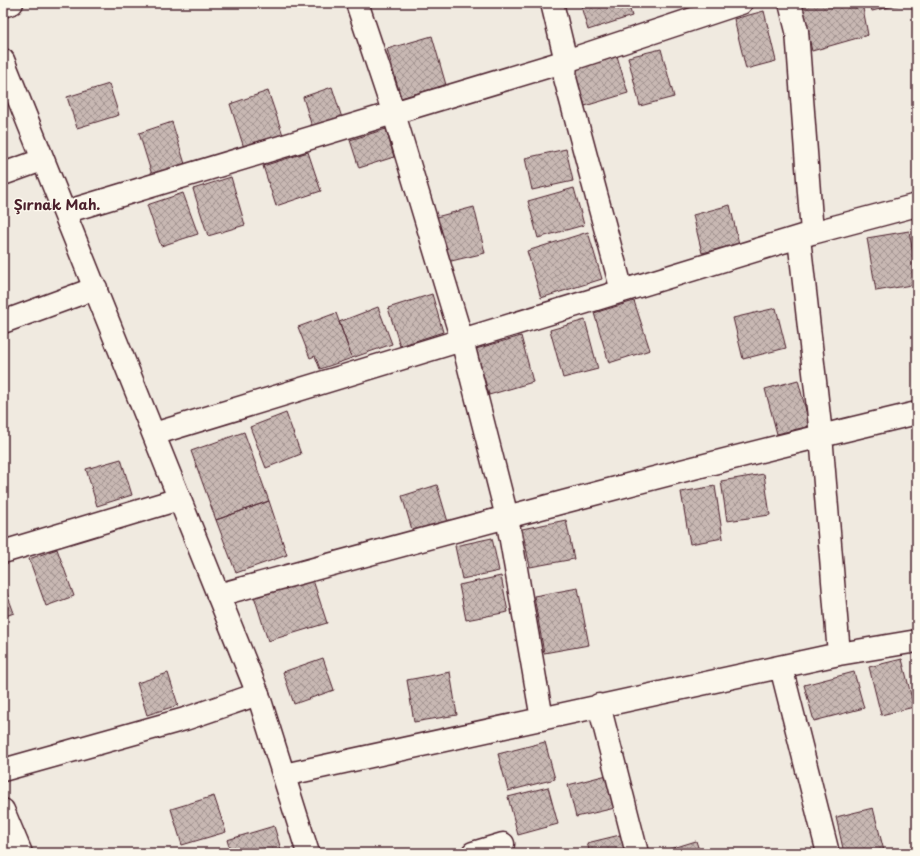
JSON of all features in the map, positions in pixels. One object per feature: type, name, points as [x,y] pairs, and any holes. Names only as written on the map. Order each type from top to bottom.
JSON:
[{"type":"street","points":[[3,6],[12,3]]},
{"type":"street","points":[[357,3],[394,114],[462,340],[507,517],[542,719]]},
{"type":"street","points":[[552,3],[566,61],[565,78],[622,291]]},
{"type":"street","points":[[65,212],[566,61],[741,3]]},
{"type":"street","points":[[790,3],[797,31],[806,236],[839,654]]},
{"type":"street","points":[[3,60],[42,160],[96,288],[258,694],[308,853]]},
{"type":"street","points":[[3,174],[42,160]]},
{"type":"street","points":[[154,434],[622,291],[806,236],[917,205]]},
{"type":"street","points":[[3,322],[96,288]]},
{"type":"street","points":[[218,596],[507,517],[821,436],[917,413]]},
{"type":"street","points":[[3,552],[179,499]]},
{"type":"street","points":[[284,775],[542,719],[599,705],[839,654],[917,641]]},
{"type":"street","points":[[781,667],[828,853]]},
{"type":"street","points":[[3,770],[185,719],[258,694]]},
{"type":"street","points":[[599,705],[637,853]]},
{"type":"street","points":[[3,810],[7,834],[21,853]]},
{"type":"street","points":[[473,853],[503,844]]},
{"type":"building","points":[[580,3],[628,3],[632,16],[588,30]]},
{"type":"building","points":[[801,3],[862,3],[868,35],[812,51]]},
{"type":"building","points":[[870,3],[906,3],[872,11]]},
{"type":"building","points":[[764,11],[776,61],[746,69],[734,19]]},
{"type":"building","points":[[432,36],[446,85],[401,98],[387,49]]},
{"type":"building","points":[[661,49],[674,97],[640,106],[628,57]]},
{"type":"building","points":[[617,56],[628,93],[585,106],[574,69]]},
{"type":"building","points":[[109,84],[119,115],[77,128],[67,97]]},
{"type":"building","points":[[332,87],[342,118],[312,127],[303,97]]},
{"type":"building","points":[[268,91],[283,135],[244,148],[230,104]]},
{"type":"building","points":[[172,122],[185,164],[152,175],[139,133]]},
{"type":"building","points":[[386,129],[394,157],[359,168],[350,140]]},
{"type":"building","points":[[566,149],[573,181],[532,190],[525,158]]},
{"type":"building","points":[[308,152],[321,191],[276,206],[263,166]]},
{"type":"building","points":[[231,177],[245,225],[208,236],[193,189]]},
{"type":"building","points":[[574,188],[584,225],[538,238],[528,201]]},
{"type":"building","points":[[183,193],[198,234],[161,246],[147,205]]},
{"type":"building","points":[[730,205],[739,244],[702,253],[693,215]]},
{"type":"building","points":[[474,207],[485,253],[447,262],[436,217]]},
{"type":"building","points":[[909,231],[917,275],[917,284],[876,291],[867,238]]},
{"type":"building","points":[[588,232],[602,279],[541,298],[527,251]]},
{"type":"building","points":[[432,294],[443,332],[400,346],[388,308]]},
{"type":"building","points":[[634,301],[650,350],[609,363],[594,313]]},
{"type":"building","points":[[378,307],[392,344],[352,358],[339,322]]},
{"type":"building","points":[[776,308],[786,348],[743,359],[733,318]]},
{"type":"building","points":[[336,313],[352,358],[320,369],[315,356],[310,358],[298,327]]},
{"type":"building","points":[[585,320],[598,369],[563,378],[550,330]]},
{"type":"building","points":[[521,336],[533,382],[489,395],[476,349]]},
{"type":"building","points":[[798,380],[810,426],[777,434],[765,389]]},
{"type":"building","points":[[286,413],[301,454],[266,468],[250,427]]},
{"type":"building","points":[[244,432],[269,501],[216,520],[191,451]]},
{"type":"building","points":[[121,459],[132,495],[97,506],[86,469]]},
{"type":"building","points":[[764,474],[770,515],[727,521],[721,481]]},
{"type":"building","points":[[437,485],[448,522],[413,533],[402,496]]},
{"type":"building","points":[[715,486],[723,538],[690,544],[681,492]]},
{"type":"building","points":[[269,501],[287,555],[236,573],[216,520]]},
{"type":"building","points":[[566,520],[574,559],[530,567],[522,529]]},
{"type":"building","points":[[492,538],[499,571],[462,579],[455,546]]},
{"type":"building","points":[[57,549],[74,596],[46,606],[29,559]]},
{"type":"building","points":[[501,576],[508,612],[466,620],[459,585]]},
{"type":"building","points":[[312,577],[327,623],[268,641],[254,596]]},
{"type":"building","points":[[3,583],[14,613],[3,617]]},
{"type":"building","points":[[578,588],[589,645],[544,653],[534,596]]},
{"type":"building","points":[[323,658],[334,690],[294,704],[283,672]]},
{"type":"building","points":[[902,659],[914,707],[881,715],[869,667]]},
{"type":"building","points":[[450,672],[457,715],[414,722],[407,680]]},
{"type":"building","points":[[854,672],[864,708],[814,721],[804,685]]},
{"type":"building","points":[[168,673],[178,705],[147,715],[137,683]]},
{"type":"building","points":[[545,742],[555,779],[508,791],[498,754]]},
{"type":"building","points":[[607,775],[615,808],[576,817],[568,785]]},
{"type":"building","points":[[548,787],[558,824],[518,835],[508,797]]},
{"type":"building","points":[[214,796],[226,832],[182,845],[171,809]]},
{"type":"building","points":[[873,808],[884,851],[877,853],[844,853],[836,817]]},
{"type":"building","points":[[274,826],[282,853],[231,853],[227,840]]},
{"type":"building","points":[[624,834],[629,853],[590,853],[587,843]]},
{"type":"building","points":[[696,841],[700,853],[657,853]]},
{"type":"district","name":"Şırnak Mah.","points":[[57,205]]}]
